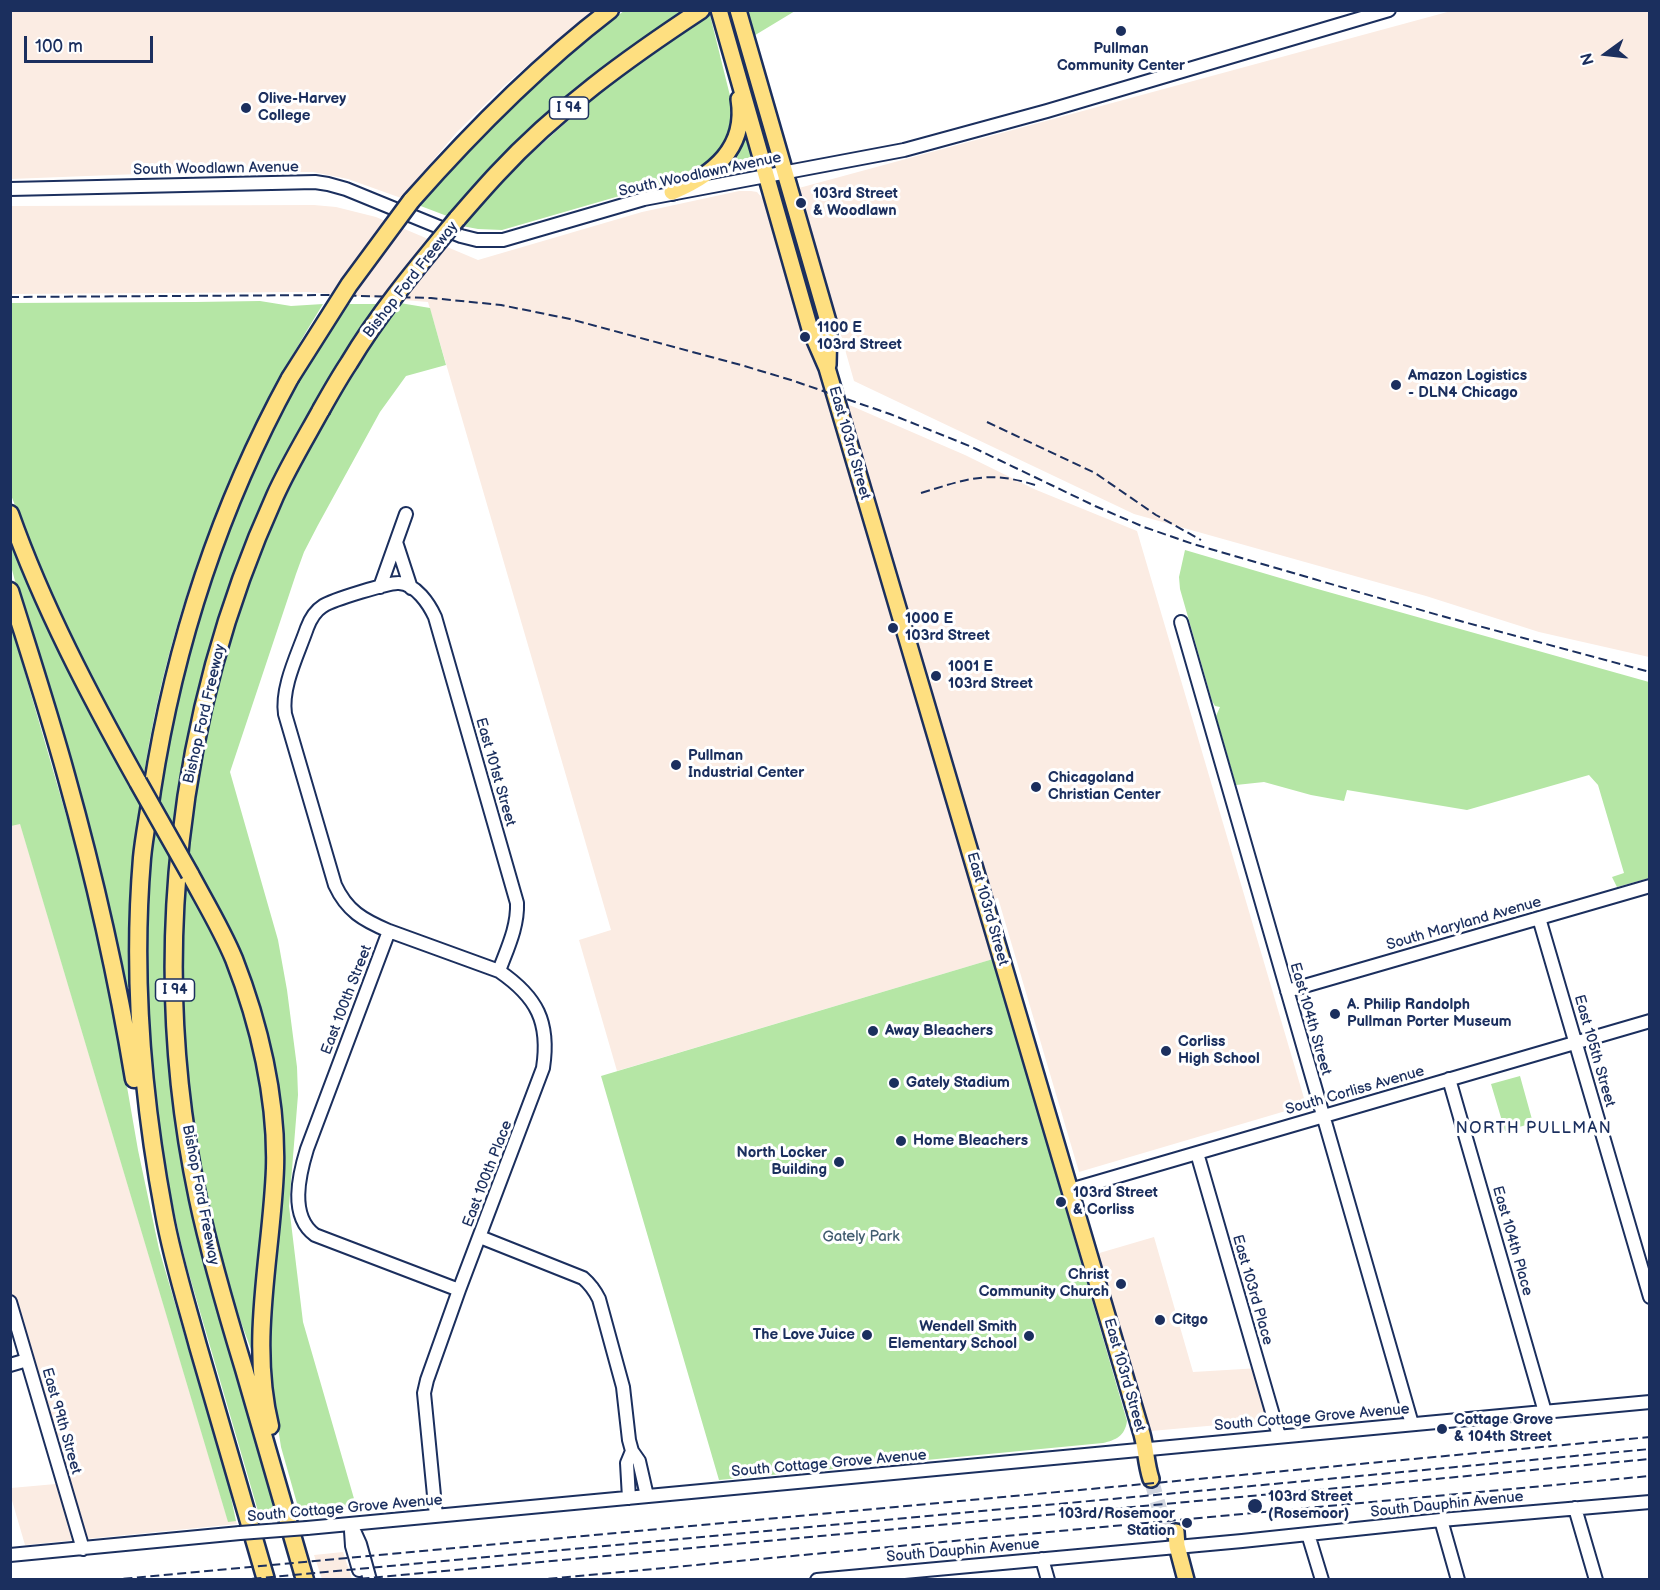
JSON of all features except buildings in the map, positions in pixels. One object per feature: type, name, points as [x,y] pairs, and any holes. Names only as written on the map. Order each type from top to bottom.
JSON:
[{"type":"highway","name":"I 94","points":[[266,1580],[196,1339],[164,1214],[140,1041],[138,957],[142,857],[154,777],[177,666],[197,595],[236,488],[277,401],[312,341],[349,285],[411,201],[449,158],[500,106],[610,10]]},
{"type":"highway","name":"Bishop Ford Freeway","points":[[305,1580],[218,1279],[198,1197],[180,1078],[175,1020],[174,939],[177,870],[194,747],[210,677],[250,556],[291,463],[349,362],[373,326],[412,273],[497,173],[543,129],[596,84],[698,12]]},
{"type":"highway","points":[[10,514],[39,585],[99,711],[218,925],[233,958],[256,1027],[265,1064],[274,1132],[275,1166],[261,1341],[263,1380],[268,1418],[313,1580]]},
{"type":"highway","points":[[10,591],[66,775],[98,897],[127,1037],[144,1137],[164,1214]]},
{"type":"main road","name":"East 103rd Street","points":[[719,10],[810,329],[827,368],[1146,1449],[1156,1462],[1156,1479]]},
{"type":"main road","name":"East 103rd Street","points":[[738,10],[829,325],[827,368]]},
{"type":"main road","points":[[672,192],[708,173],[721,162],[731,148],[738,130],[741,112],[733,57]]},
{"type":"main road","points":[[1173,1537],[1186,1580]]},
{"type":"street","name":"South Woodlawn Avenue","points":[[10,189],[328,183],[461,236],[490,241],[517,237],[672,192],[904,150],[1058,108],[1389,10]]},
{"type":"street","points":[[380,587],[406,514]]},
{"type":"street","name":"East 101st Street","points":[[396,542],[411,588],[425,600],[435,617],[517,903],[515,928],[499,971]]},
{"type":"street","points":[[380,587],[399,583],[411,588]]},
{"type":"street","name":"East 100th Street","points":[[380,587],[333,601],[316,612],[310,620],[286,687],[285,714],[335,885],[345,902],[359,916],[389,931],[307,1149],[302,1165],[300,1209],[305,1224],[315,1234],[459,1290]]},
{"type":"street","name":"East 104th Street","points":[[1181,622],[1412,1424]]},
{"type":"street","name":"South Maryland Avenue","points":[[1287,991],[1650,886]]},
{"type":"street","name":"East 105th Street","points":[[1539,918],[1650,1297]]},
{"type":"street","name":"East 100th Place","points":[[389,931],[499,971],[523,989],[533,1002],[544,1029],[546,1044],[543,1068],[427,1380],[424,1393],[436,1516]]},
{"type":"street","name":"South Corliss Avenue","points":[[1070,1190],[1650,1021]]},
{"type":"street","name":"East 104th Place","points":[[1449,1079],[1545,1412]]},
{"type":"street","name":"East 103rd Place","points":[[1197,1153],[1280,1436]]},
{"type":"street","points":[[480,1238],[583,1278],[595,1292],[620,1372],[629,1440],[632,1451],[639,1461],[647,1496]]},
{"type":"street","name":"East 99th Street","points":[[10,1302],[82,1549]]},
{"type":"street","points":[[10,1365],[27,1360]]},
{"type":"street","name":"South Cottage Grove Avenue","points":[[10,1555],[1650,1402]]},
{"type":"street","points":[[629,1498],[627,1463],[632,1451]]},
{"type":"street","name":"South Dauphin Avenue","points":[[817,1580],[910,1575],[1042,1559],[1173,1537],[1308,1534],[1650,1502]]},
{"type":"street","points":[[1575,1508],[1596,1580]]},
{"type":"street","points":[[1441,1520],[1458,1580]]},
{"type":"street","points":[[351,1524],[352,1546],[362,1580]]},
{"type":"street","points":[[351,1524],[360,1544],[370,1580]]},
{"type":"street","points":[[1308,1534],[1322,1580]]},
{"type":"street","points":[[1042,1559],[1048,1580]]},
{"type":"shaded area","name":"Olive-Harvey College","points":[[10,11],[597,11],[563,35],[505,85],[457,132],[401,198],[348,179],[313,172],[190,172],[11,179]]},
{"type":"shaded area","points":[[1451,11],[1649,11],[1649,657],[1539,632],[1426,596],[1134,514],[854,381],[799,188]]},
{"type":"shaded area","points":[[739,191],[757,192],[769,206],[825,385],[993,959],[617,1071],[579,940],[611,930],[428,302],[308,292],[11,294],[10,206],[314,205],[336,207],[376,217],[478,260],[642,212]]},
{"type":"shaded area","points":[[847,404],[965,455],[1034,489],[1137,531],[1306,1105],[1079,1172],[998,898],[993,899]]},
{"type":"shaded area","points":[[20,823],[228,1521],[236,1521],[237,1524],[25,1545],[11,1497],[11,1488],[67,1483],[11,1291],[10,826]]},
{"type":"shaded area","points":[[1154,1237],[1193,1372],[1260,1368],[1275,1420],[1151,1431],[1096,1254]]},
{"type":"shaded area","points":[[343,1552],[352,1579],[322,1579],[314,1555]]},
{"type":"green space","points":[[624,11],[686,11],[499,161],[447,216],[418,205],[516,102],[568,54]]},
{"type":"green space","points":[[745,11],[795,11],[752,37]]},
{"type":"green space","points":[[710,15],[736,120],[724,153],[692,175],[502,230],[462,226],[522,162],[591,100]]},
{"type":"green space","points":[[744,129],[752,155],[752,167],[714,175]]},
{"type":"green space","points":[[260,301],[291,306],[323,304],[261,415],[210,530],[188,589],[170,650],[155,711],[144,774],[70,637],[39,568],[11,495],[10,303]]},
{"type":"green space","points":[[400,303],[430,308],[446,365],[406,376],[380,412],[318,525],[296,574],[230,772],[278,940],[287,990],[297,1067],[298,1095],[289,1206],[303,1322],[357,1509],[300,1514],[281,1447],[270,1374],[268,1338],[274,1067],[260,1009],[246,968],[232,935],[189,854],[191,827],[208,726],[219,678],[259,557],[278,512],[314,441],[367,349]]},
{"type":"green space","points":[[345,304],[378,304],[301,427],[269,487],[235,569],[220,611],[197,696],[187,740],[174,827],[158,799],[183,668],[215,563],[254,467],[282,409],[300,375]]},
{"type":"green space","points":[[10,541],[67,668],[140,801],[132,881],[129,987],[123,988],[11,566]]},
{"type":"green space","points":[[1185,550],[1649,682],[1649,878],[1617,887],[1612,877],[1624,873],[1598,785],[1589,775],[1467,810],[1347,790],[1344,801],[1264,782],[1236,785],[1216,716],[1220,707],[1215,706],[1212,701],[1180,589],[1179,577]]},
{"type":"green space","points":[[11,625],[92,912],[159,1249],[229,1488],[236,1521],[228,1522],[20,824],[11,826]]},
{"type":"green space","points":[[154,827],[170,855],[166,900],[165,1004],[169,1069],[177,1134],[204,1261],[277,1512],[273,1517],[260,1518],[187,1267],[164,1157],[156,1103],[148,994],[149,883]]},
{"type":"green space","points":[[185,882],[216,939],[239,996],[257,1063],[263,1096],[268,1163],[255,1351],[252,1352],[234,1301],[216,1237],[195,1137],[184,1035]]},
{"type":"green space","name":"Gately Park","points":[[993,959],[1127,1421],[1122,1434],[1116,1439],[1103,1443],[719,1480],[601,1076]]},
{"type":"green space","points":[[1520,1076],[1533,1123],[1505,1131],[1491,1084]]},
{"type":"tunnel","points":[[1151,1479],[1166,1532]]},
{"type":"railway","points":[[10,297],[329,295],[431,298],[501,305],[570,319],[741,365],[890,414],[972,447],[1095,506],[1144,527],[1193,544],[1438,615],[1650,672]]},
{"type":"railway","points":[[987,422],[1095,473],[1156,515],[1201,540]]},
{"type":"railway","points":[[921,493],[965,480],[990,477],[1018,480],[1035,485]]},
{"type":"railway","points":[[110,1580],[1650,1437]]},
{"type":"railway","points":[[239,1580],[1650,1449]]},
{"type":"railway","points":[[347,1580],[1650,1459]]},
{"type":"railway","points":[[535,1580],[1650,1476]]},
{"type":"place","name":"Pullman Community Center","points":[[1121,31]]},
{"type":"place","name":"Olive-Harvey College","points":[[246,108]]},
{"type":"place","name":"103rd Street & Woodlawn","points":[[801,203]]},
{"type":"place","name":"1100 E 103rd Street","points":[[805,337]]},
{"type":"place","name":"Amazon Logistics - DLN4 Chicago","points":[[1396,385]]},
{"type":"place","name":"1000 E 103rd Street","points":[[893,628]]},
{"type":"place","name":"1001 E 103rd Street","points":[[936,676]]},
{"type":"place","name":"Pullman Industrial Center","points":[[676,765]]},
{"type":"place","name":"Chicagoland Christian Center","points":[[1036,787]]},
{"type":"place","name":"A. Philip Randolph Pullman Porter Museum","points":[[1335,1014]]},
{"type":"place","name":"Away Bleachers","points":[[873,1031]]},
{"type":"place","name":"Corliss High School","points":[[1166,1051]]},
{"type":"place","name":"Gately Stadium","points":[[894,1083]]},
{"type":"place","name":"Home Bleachers","points":[[901,1141]]},
{"type":"place","name":"North Locker Building","points":[[839,1162]]},
{"type":"place","name":"103rd Street & Corliss","points":[[1061,1202]]},
{"type":"place","name":"Christ Community Church","points":[[1121,1284]]},
{"type":"place","name":"Citgo","points":[[1160,1320]]},
{"type":"place","name":"The Love Juice","points":[[867,1335]]},
{"type":"place","name":"Wendell Smith Elementary School","points":[[1029,1336]]},
{"type":"place","name":"Cottage Grove & 104th Street","points":[[1442,1429]]},
{"type":"place","name":"103rd Street (Rosemoor)","points":[[1255,1506]]},
{"type":"place","name":"103rd/Rosemoor Station","points":[[1187,1523]]},
{"type":"district","name":"NORTH PULLMAN","points":[[1534,1129]]}]
